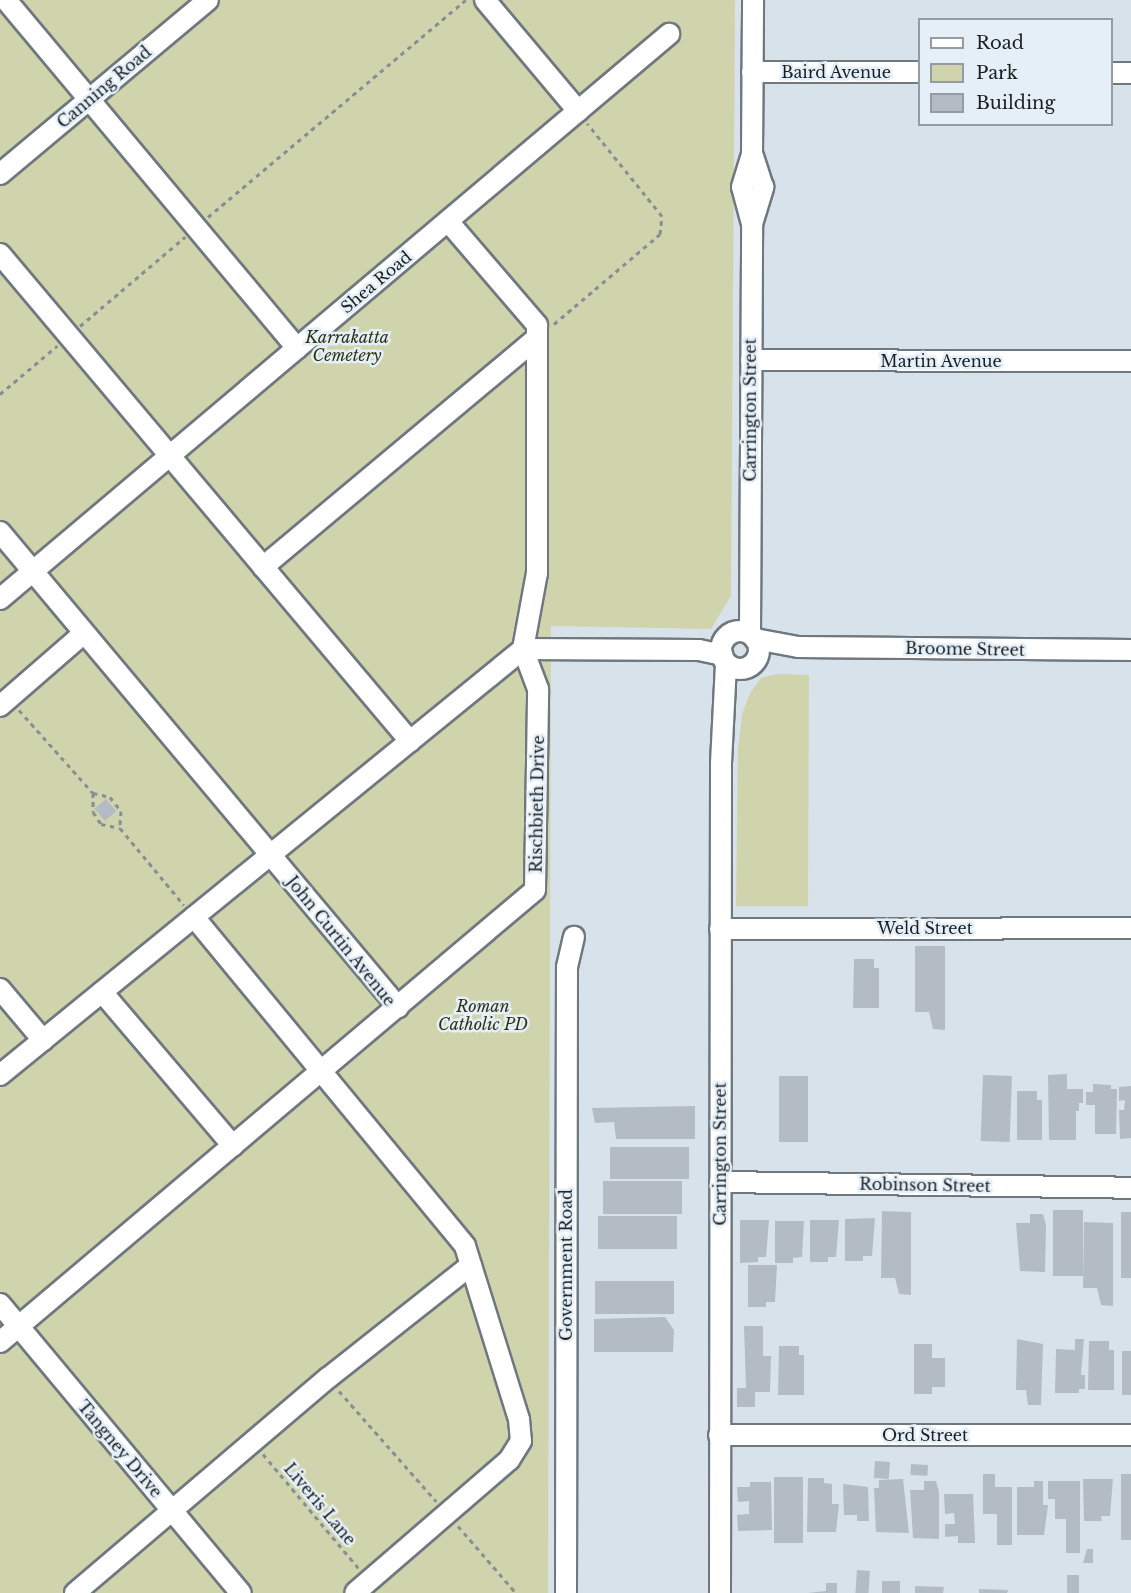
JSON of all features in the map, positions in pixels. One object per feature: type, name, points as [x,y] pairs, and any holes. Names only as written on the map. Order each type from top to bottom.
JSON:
[{"type":"street","points":[[6,0],[297,348]]},
{"type":"street","name":"Canning Road","points":[[0,174],[208,0]]},
{"type":"street","points":[[484,0],[578,111]]},
{"type":"street","name":"Carrington Street","points":[[720,1593],[721,763],[725,715],[748,597],[752,224],[742,187],[752,154],[753,0]]},
{"type":"street","name":"Shea Road","points":[[0,599],[669,34]]},
{"type":"street","name":"Baird Avenue","points":[[752,72],[918,72]]},
{"type":"street","points":[[1113,73],[1131,73]]},
{"type":"street","points":[[0,1075],[523,649],[537,573],[537,325],[448,220]]},
{"type":"street","points":[[0,254],[410,741]]},
{"type":"street","points":[[263,567],[537,338]]},
{"type":"street","name":"Martin Avenue","points":[[751,360],[1131,361]]},
{"type":"street","name":"John Curtin Avenue","points":[[0,532],[398,1007],[0,1342]]},
{"type":"street","points":[[4,702],[84,633]]},
{"type":"street","name":"Broome Street","points":[[523,649],[699,650],[798,647],[1131,650]]},
{"type":"street","name":"Rischbieth Drive","points":[[398,1007],[535,890],[538,689],[523,649]]},
{"type":"street","points":[[194,917],[465,1246],[519,1419],[521,1441],[509,1460],[362,1587]]},
{"type":"street","name":"Weld Street","points":[[720,929],[1131,928]]},
{"type":"street","name":"Government Road","points":[[566,1593],[567,979],[574,937]]},
{"type":"street","points":[[0,989],[43,1040]]},
{"type":"street","points":[[102,992],[233,1146]]},
{"type":"street","name":"Robinson Street","points":[[720,1182],[1131,1188]]},
{"type":"street","points":[[75,1593],[328,1378],[471,1265]]},
{"type":"street","name":"Tangney Drive","points":[[0,1304],[241,1593]]},
{"type":"street","name":"Ord Street","points":[[719,1435],[1131,1435]]},
{"type":"path","points":[[0,394],[466,0]]},
{"type":"path","points":[[537,338],[660,234],[662,216],[578,111]]},
{"type":"path","points":[[4,702],[93,793],[110,797],[121,811],[120,828]]},
{"type":"path","points":[[93,793],[93,812],[101,824],[120,828],[194,917]]},
{"type":"path","points":[[328,1378],[516,1593]]},
{"type":"path","name":"Liveris Lane","points":[[253,1442],[362,1587]]},
{"type":"green space","name":"Karrakatta Cemetery","points":[[0,0],[735,0],[731,596],[711,629],[551,626],[548,1593],[0,1593]]},
{"type":"green space","points":[[777,674],[809,675],[808,906],[736,906],[738,749],[742,714],[750,693],[761,678]]},
{"type":"building","points":[[106,799],[116,811],[105,821],[95,809]]},
{"type":"building","points":[[915,946],[945,946],[945,1030],[933,1029],[929,1012],[915,1012]]},
{"type":"building","points":[[854,959],[874,959],[874,968],[879,968],[879,1008],[853,1008]]},
{"type":"building","points":[[1067,1074],[1067,1089],[1083,1089],[1083,1103],[1079,1103],[1079,1111],[1076,1111],[1076,1140],[1049,1140],[1048,1075]]},
{"type":"building","points":[[983,1075],[1012,1076],[1010,1142],[981,1141]]},
{"type":"building","points":[[779,1076],[808,1076],[808,1142],[779,1142]]},
{"type":"building","points":[[1093,1084],[1111,1085],[1111,1089],[1117,1089],[1116,1134],[1095,1134],[1095,1105],[1086,1105],[1086,1092],[1093,1092]]},
{"type":"building","points":[[1131,1086],[1131,1138],[1120,1139],[1119,1110],[1124,1110],[1125,1100],[1119,1101],[1119,1087]]},
{"type":"building","points":[[1017,1091],[1037,1091],[1037,1100],[1042,1100],[1042,1140],[1017,1140]]},
{"type":"building","points":[[695,1106],[695,1139],[616,1139],[614,1122],[595,1123],[592,1108]]},
{"type":"building","points":[[610,1147],[689,1147],[689,1179],[610,1179]]},
{"type":"building","points":[[603,1181],[682,1181],[682,1214],[603,1214]]},
{"type":"building","points":[[1053,1210],[1083,1210],[1083,1276],[1053,1276]]},
{"type":"building","points":[[882,1211],[911,1212],[911,1295],[899,1294],[895,1278],[881,1278]]},
{"type":"building","points":[[1121,1212],[1131,1212],[1131,1278],[1121,1278]]},
{"type":"building","points":[[1030,1214],[1043,1214],[1046,1225],[1045,1272],[1020,1271],[1016,1223],[1030,1223]]},
{"type":"building","points":[[598,1216],[677,1216],[677,1249],[598,1249]]},
{"type":"building","points":[[875,1218],[872,1256],[863,1256],[863,1261],[845,1261],[845,1219]]},
{"type":"building","points":[[740,1220],[769,1220],[766,1257],[758,1257],[758,1262],[740,1263]]},
{"type":"building","points":[[810,1220],[839,1220],[836,1257],[828,1257],[828,1262],[810,1262]]},
{"type":"building","points":[[775,1221],[804,1221],[802,1257],[793,1258],[793,1263],[775,1263]]},
{"type":"building","points":[[1084,1222],[1113,1223],[1113,1306],[1101,1305],[1097,1288],[1083,1288]]},
{"type":"building","points":[[748,1265],[777,1265],[775,1302],[766,1302],[766,1307],[748,1307]]},
{"type":"building","points":[[595,1281],[674,1281],[674,1314],[595,1314]]},
{"type":"building","points":[[665,1317],[674,1330],[673,1352],[594,1352],[594,1319]]},
{"type":"building","points":[[744,1326],[763,1326],[763,1356],[771,1356],[770,1392],[755,1392],[755,1407],[737,1407],[737,1388],[746,1388]]},
{"type":"building","points":[[1017,1339],[1043,1344],[1041,1405],[1028,1405],[1026,1390],[1016,1390]]},
{"type":"building","points":[[1075,1339],[1084,1339],[1081,1375],[1085,1375],[1085,1389],[1079,1389],[1079,1393],[1055,1393],[1056,1349],[1075,1350]]},
{"type":"building","points":[[1089,1341],[1109,1341],[1109,1350],[1114,1350],[1114,1390],[1088,1390]]},
{"type":"building","points":[[914,1344],[932,1344],[932,1358],[945,1358],[945,1387],[932,1387],[932,1394],[914,1394]]},
{"type":"building","points":[[779,1346],[799,1346],[799,1355],[804,1355],[804,1395],[778,1395]]},
{"type":"building","points":[[1122,1351],[1131,1351],[1131,1395],[1122,1395]]},
{"type":"building","points":[[875,1461],[890,1462],[889,1479],[874,1478]]},
{"type":"building","points":[[911,1464],[928,1465],[927,1476],[910,1475]]},
{"type":"building","points":[[983,1474],[995,1474],[995,1487],[1012,1487],[1012,1545],[997,1545],[997,1514],[983,1514]]},
{"type":"building","points":[[1121,1474],[1131,1474],[1131,1540],[1121,1540]]},
{"type":"building","points":[[774,1477],[803,1477],[803,1543],[774,1543]]},
{"type":"building","points":[[808,1478],[824,1478],[824,1483],[832,1484],[832,1504],[839,1504],[836,1532],[807,1532]]},
{"type":"building","points":[[903,1479],[909,1533],[876,1532],[874,1488],[879,1488],[879,1480]]},
{"type":"building","points":[[1083,1479],[1113,1479],[1110,1516],[1101,1516],[1102,1521],[1084,1521]]},
{"type":"building","points":[[924,1481],[936,1481],[939,1492],[939,1539],[913,1538],[910,1490],[924,1490]]},
{"type":"building","points":[[1034,1481],[1043,1481],[1043,1505],[1048,1505],[1044,1535],[1017,1535],[1017,1487],[1034,1487]]},
{"type":"building","points":[[1048,1481],[1080,1481],[1080,1553],[1066,1553],[1066,1519],[1055,1519],[1055,1499],[1048,1499]]},
{"type":"building","points":[[750,1482],[771,1482],[772,1530],[738,1531],[737,1515],[749,1514],[749,1501],[738,1502],[737,1487],[750,1487]]},
{"type":"building","points":[[843,1484],[868,1487],[869,1521],[857,1521],[857,1515],[844,1515]]},
{"type":"building","points":[[944,1494],[973,1494],[975,1543],[958,1543],[958,1536],[945,1537],[945,1524],[955,1524],[954,1513],[945,1514]]},
{"type":"building","points":[[1087,1549],[1093,1549],[1093,1563],[1083,1563]]},
{"type":"building","points":[[857,1570],[870,1571],[868,1593],[855,1593]]},
{"type":"building","points":[[1067,1575],[1079,1575],[1079,1593],[1067,1593]]},
{"type":"building","points":[[882,1581],[900,1581],[900,1593],[882,1593]]},
{"type":"building","points":[[826,1583],[837,1583],[837,1593],[808,1593],[826,1591]]},
{"type":"building","points":[[915,1586],[944,1587],[943,1593],[915,1593]]},
{"type":"building","points":[[979,1589],[1008,1590],[1007,1593],[979,1593]]},
{"type":"park label","name":"Roman Catholic PD","points":[[483,1015]]}]
